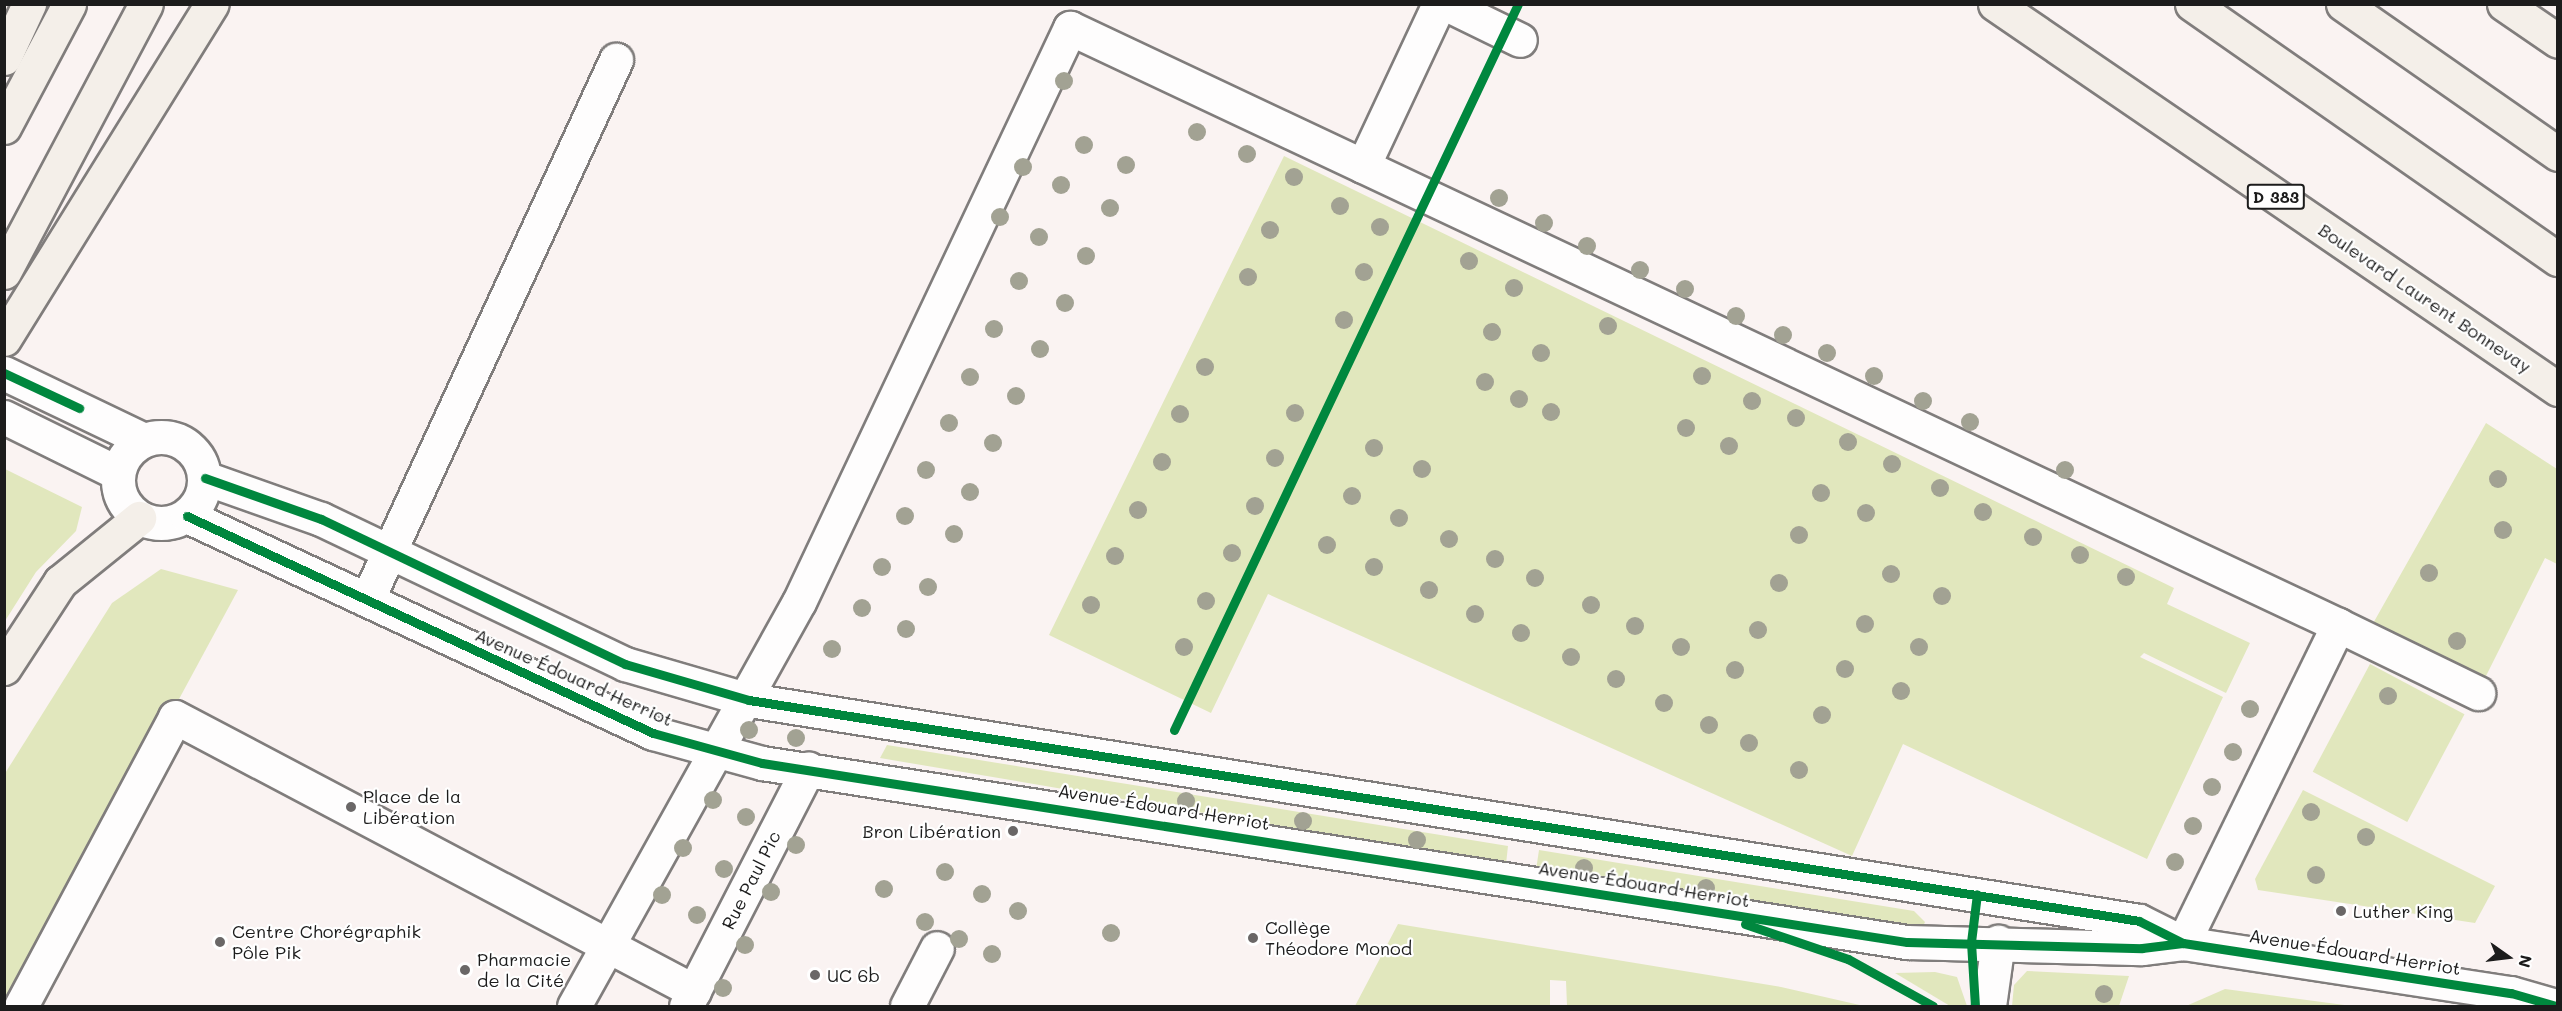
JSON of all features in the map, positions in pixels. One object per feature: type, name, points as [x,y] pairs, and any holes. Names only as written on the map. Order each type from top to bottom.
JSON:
[{"type":"highway","points":[[4,58],[29,4]]},
{"type":"highway","points":[[4,127],[69,4]]},
{"type":"highway","points":[[4,272],[146,4]]},
{"type":"highway","points":[[4,339],[212,4]]},
{"type":"highway","name":"Boulevard Laurent Bonnevay","points":[[1995,4],[2558,389]]},
{"type":"highway","points":[[2192,4],[2558,259]]},
{"type":"highway","points":[[2343,4],[2558,154]]},
{"type":"highway","points":[[2505,4],[2558,41]]},
{"type":"highway","points":[[4,668],[60,582],[139,518]]},
{"type":"street","points":[[1363,165],[1439,4]]},
{"type":"street","points":[[1446,4],[1520,40]]},
{"type":"street","points":[[574,1006],[716,753],[749,700],[1070,28],[2478,693]]},
{"type":"street","points":[[367,600],[616,60]]},
{"type":"street","points":[[4,373],[144,440]]},
{"type":"street","points":[[4,417],[118,473]]},
{"type":"street","points":[[157,436],[184,443],[195,452],[205,478],[203,493],[187,516],[163,524],[139,518],[121,499],[118,473],[122,460],[144,440],[157,436]]},
{"type":"street","name":"Avenue Édouard Herriot","points":[[205,478],[321,519],[625,664],[749,700],[2139,921],[2183,943]]},
{"type":"street","name":"Avenue Édouard Herriot","points":[[187,516],[653,733],[716,753],[1907,942],[1998,942],[2142,948],[2183,943],[2511,993],[2556,1006]]},
{"type":"street","points":[[2183,943],[2338,625]]},
{"type":"street","name":"Rue Paul Pic","points":[[21,1006],[175,717],[606,947],[690,999],[808,769]]},
{"type":"street","points":[[1989,1006],[1998,942]]},
{"type":"street","points":[[907,1006],[937,948]]},
{"type":"green space","points":[[1284,156],[2174,588],[2167,604],[2250,643],[2226,693],[2144,653],[2140,657],[2223,697],[2147,859],[1903,744],[1852,856],[1268,594],[1211,713],[1049,635]]},
{"type":"green space","points":[[2486,423],[2557,469],[2557,564],[2545,558],[2482,684],[2371,627]]},
{"type":"green space","points":[[5,469],[82,507],[76,531],[36,572],[5,621]]},
{"type":"green space","points":[[161,569],[238,590],[13,1006],[4,1006],[4,775],[112,603]]},
{"type":"green space","points":[[2370,664],[2464,714],[2407,822],[2313,772]]},
{"type":"green space","points":[[887,745],[1508,846],[1506,864],[880,758]]},
{"type":"green space","points":[[2303,790],[2495,886],[2475,923],[2258,890],[2255,879]]},
{"type":"green space","points":[[1539,850],[1914,911],[1925,922],[1922,929],[1536,870]]},
{"type":"green space","points":[[1398,924],[1781,987],[1864,1006],[1567,1006],[1566,981],[1550,980],[1550,1006],[1355,1006]]},
{"type":"green space","points":[[2027,971],[2129,976],[2119,1006],[2012,1006],[2014,985]]},
{"type":"green space","points":[[1935,972],[1957,977],[1967,1006],[1950,1006],[1895,973]]},
{"type":"green space","points":[[2225,989],[2352,1006],[2186,1006]]},
{"type":"cycle path","points":[[1174,730],[1518,4]]},
{"type":"cycle path","points":[[4,373],[79,408]]},
{"type":"cycle path","points":[[205,478],[321,519],[625,664],[749,700],[2139,921],[2183,943]]},
{"type":"cycle path","points":[[187,516],[653,733],[762,763],[1907,942],[2142,948],[2183,943],[2511,993],[2556,1006]]},
{"type":"cycle path","points":[[1975,1006],[1971,942],[1977,894]]},
{"type":"cycle path","points":[[1745,924],[1848,959],[1933,1006]]},
{"type":"place","name":"Place de la Libération","points":[[351,807]]},
{"type":"place","name":"Bron Libération","points":[[1013,831]]},
{"type":"place","name":"Luther King","points":[[2341,911]]},
{"type":"place","name":"Collège Théodore Monod","points":[[1253,938]]},
{"type":"place","name":"Centre Chorégraphik Pôle Pik","points":[[220,942]]},
{"type":"place","name":"Pharmacie de la Cité","points":[[465,970]]},
{"type":"place","name":"UC 6b","points":[[815,975]]}]
